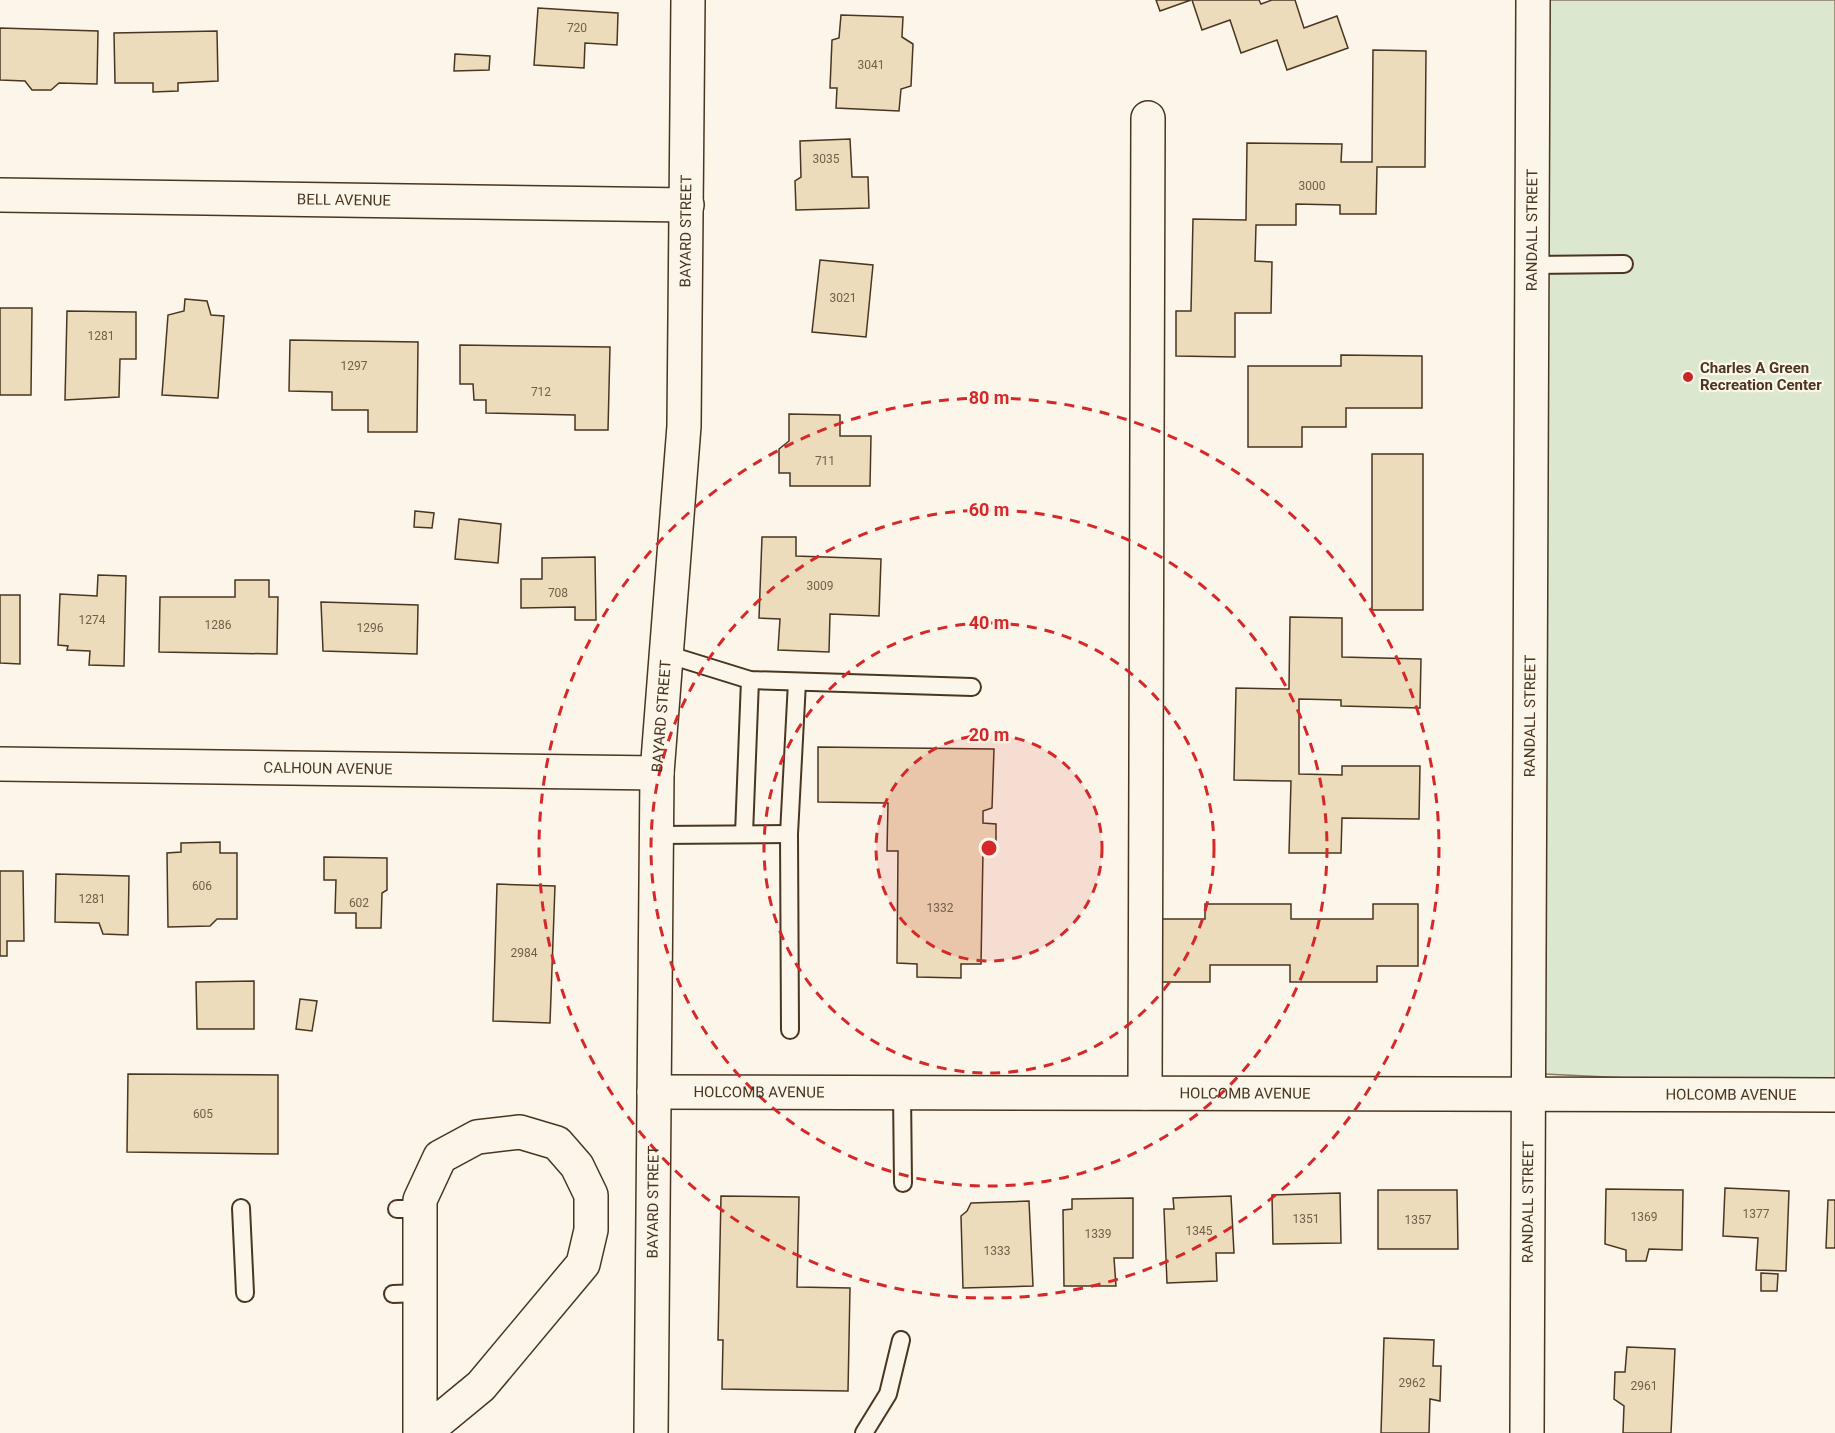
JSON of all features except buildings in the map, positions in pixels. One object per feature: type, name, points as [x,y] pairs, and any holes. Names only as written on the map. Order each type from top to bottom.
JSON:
[{"type":"street","name":"BAYARD STREET","points":[[651,1433],[657,773],[684,426],[688,0]]},
{"type":"street","name":"RANDALL STREET","points":[[1527,1433],[1533,0]]},
{"type":"street","points":[[1145,1094],[1148,117]]},
{"type":"street","name":"BELL AVENUE","points":[[0,195],[687,206]]},
{"type":"street","name":"CALHOUN AVENUE","points":[[0,764],[657,773]]},
{"type":"street","name":"HOLCOMB AVENUE","points":[[654,1092],[1835,1095]]},
{"type":"street","points":[[520,1132],[557,1143],[577,1166],[591,1195],[591,1230],[583,1264],[481,1386],[422,1433],[407,1294],[408,1209],[420,1200],[440,1157],[477,1137],[520,1132]]},
{"type":"lane","points":[[1532,265],[1624,264]]},
{"type":"lane","points":[[666,654],[750,680],[972,687]]},
{"type":"lane","points":[[744,834],[750,680]]},
{"type":"lane","points":[[790,1030],[789,834],[797,682]]},
{"type":"lane","points":[[656,834],[789,834]]},
{"type":"lane","points":[[902,1093],[903,1183]]},
{"type":"lane","points":[[241,1208],[245,1293]]},
{"type":"lane","points":[[864,1433],[888,1394],[901,1340]]},
{"type":"green space","name":"Charles A Green Recreation Center","points":[[1540,0],[1835,0],[1835,1088],[1544,1074]]},
{"type":"place","name":"Charles A Green Recreation Center","points":[[1688,377]]}]
